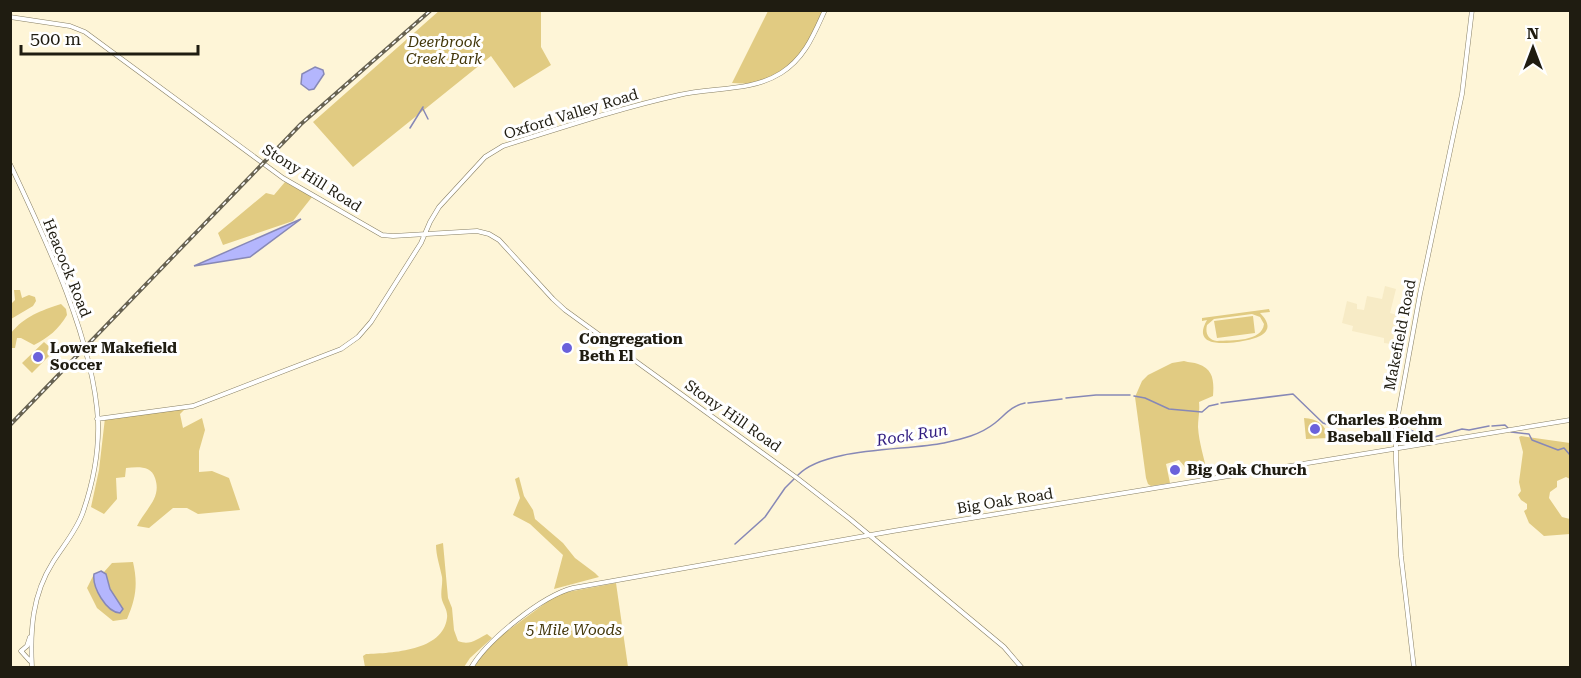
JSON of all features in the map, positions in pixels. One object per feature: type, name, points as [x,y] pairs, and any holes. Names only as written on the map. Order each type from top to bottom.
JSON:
[{"type":"street","name":"Oxford Valley Road","points":[[98,419],[187,407],[273,373],[330,354],[352,341],[375,316],[420,245],[439,207],[495,150],[594,118],[680,94],[748,85],[770,79],[801,57],[812,40],[825,10]]},
{"type":"street","name":"Makefield Road","points":[[1414,668],[1401,556],[1397,424],[1418,303],[1460,101],[1472,10]]},
{"type":"street","name":"Stony Hill Road","points":[[10,17],[80,29],[287,181],[382,235],[477,231],[499,240],[566,310],[784,468],[871,536],[1004,647],[1022,668]]},
{"type":"street","name":"Heacock Road","points":[[10,164],[71,307],[92,377],[98,419]]},
{"type":"street","points":[[32,666],[34,606],[46,574],[82,515],[87,501],[96,463],[98,419]]},
{"type":"street","name":"Big Oak Road","points":[[471,668],[487,645],[546,599],[565,590],[871,536],[1570,420]]},
{"type":"street","points":[[32,633],[27,646],[21,651],[28,656],[32,666]]},
{"type":"shaded area","points":[[1385,286],[1396,289],[1390,313],[1397,315],[1392,344],[1384,343],[1384,338],[1352,331],[1353,326],[1342,323],[1347,301],[1357,304],[1357,309],[1364,310],[1367,296],[1382,299]]},
{"type":"green space","name":"Deerbrook Creek Park","points":[[440,10],[541,11],[541,47],[551,65],[514,88],[491,56],[353,167],[313,122]]},
{"type":"green space","points":[[768,11],[825,11],[804,52],[779,74],[754,84],[732,83]]},
{"type":"green space","points":[[285,182],[312,197],[293,221],[223,245],[218,233],[266,193],[274,195]]},
{"type":"green space","points":[[14,290],[20,290],[22,298],[29,295],[35,297],[36,301],[33,306],[11,319],[11,304],[15,300]]},
{"type":"green space","points":[[61,304],[66,309],[67,315],[53,333],[34,345],[17,338],[15,348],[11,348],[11,333],[22,322]]},
{"type":"green space","points":[[1269,309],[1270,312],[1260,313],[1268,326],[1262,335],[1250,340],[1231,343],[1217,343],[1206,339],[1203,335],[1203,328],[1207,320],[1202,321],[1202,318]],"holes":[[[1252,314],[1260,317],[1264,324],[1262,330],[1245,339],[1217,341],[1209,338],[1206,331],[1207,325],[1214,319]]]},
{"type":"green space","points":[[1253,316],[1255,333],[1217,338],[1214,321]]},
{"type":"green space","name":"Lower Makefield Soccer","points":[[44,342],[54,351],[32,373],[22,363]]},
{"type":"green space","points":[[1184,361],[1203,366],[1210,373],[1213,381],[1213,396],[1199,402],[1198,427],[1207,472],[1205,474],[1200,460],[1185,467],[1179,460],[1166,464],[1170,483],[1151,486],[1146,478],[1135,397],[1142,381],[1148,375],[1172,363]]},
{"type":"green space","points":[[187,407],[180,414],[183,428],[202,418],[205,430],[199,451],[199,472],[212,471],[229,478],[240,510],[198,514],[187,508],[173,508],[149,528],[137,526],[155,497],[157,485],[150,471],[139,467],[126,468],[125,477],[116,478],[117,499],[104,514],[91,507],[99,470],[105,418]]},
{"type":"green space","name":"Charles Boehm Baseball Field","points":[[1304,418],[1320,423],[1328,438],[1306,439]]},
{"type":"green space","points":[[1519,437],[1570,443],[1570,479],[1566,477],[1557,481],[1557,487],[1550,492],[1549,498],[1562,517],[1570,519],[1570,534],[1544,536],[1529,523],[1524,511],[1527,509],[1527,504],[1518,495],[1521,491],[1519,482],[1523,452]]},
{"type":"green space","points":[[519,477],[524,496],[533,510],[535,519],[563,543],[575,558],[599,577],[554,589],[563,555],[530,524],[513,515],[520,498],[515,479]]},
{"type":"green space","points":[[443,543],[448,598],[458,641],[470,642],[487,634],[492,638],[470,658],[464,667],[365,667],[363,656],[366,654],[389,653],[415,648],[426,644],[443,629],[447,615],[441,597],[442,577],[436,545]]},
{"type":"green space","points":[[133,562],[136,584],[130,611],[127,619],[113,621],[97,608],[87,588],[94,574],[104,572],[112,563]]},
{"type":"green space","name":"5 Mile Woods","points":[[616,583],[628,667],[474,668],[481,655],[499,637],[551,599],[562,593]]},
{"type":"water","points":[[315,67],[323,70],[324,74],[314,89],[309,90],[301,84],[302,74]]},
{"type":"water","points":[[301,219],[250,257],[194,266]]},
{"type":"water","points":[[101,571],[106,574],[110,589],[123,609],[120,613],[105,604],[98,592],[94,574]]},
{"type":"waterway","points":[[410,128],[423,107]]},
{"type":"waterway","points":[[423,109],[428,119]]},
{"type":"waterway","name":"Rock Run","points":[[1221,403],[1293,394],[1323,423],[1329,425],[1337,423],[1340,425],[1360,423],[1399,425],[1431,438],[1462,429],[1489,426]]},
{"type":"waterway","name":"Rock Run","points":[[1066,398],[1130,395]]},
{"type":"waterway","name":"Rock Run","points":[[1134,396],[1145,398],[1169,409],[1202,412],[1209,406],[1218,404]]},
{"type":"waterway","name":"Rock Run","points":[[1028,403],[1062,399]]},
{"type":"waterway","name":"Rock Run","points":[[798,475],[810,466],[827,459],[866,452],[928,446],[977,434],[1012,409],[1025,403]]},
{"type":"waterway","name":"Rock Run","points":[[1492,426],[1505,425],[1508,428]]},
{"type":"waterway","name":"Rock Run","points":[[1511,432],[1529,434],[1532,440],[1558,450],[1564,448],[1570,455]]},
{"type":"waterway","name":"Rock Run","points":[[735,544],[765,517],[794,479]]},
{"type":"railway","points":[[10,425],[301,124],[431,10]]},
{"type":"place","name":"Congregation Beth El","points":[[567,348]]},
{"type":"place","name":"Lower Makefield Soccer","points":[[38,357]]},
{"type":"place","name":"Charles Boehm Baseball Field","points":[[1315,429]]},
{"type":"place","name":"Big Oak Church","points":[[1175,470]]}]
